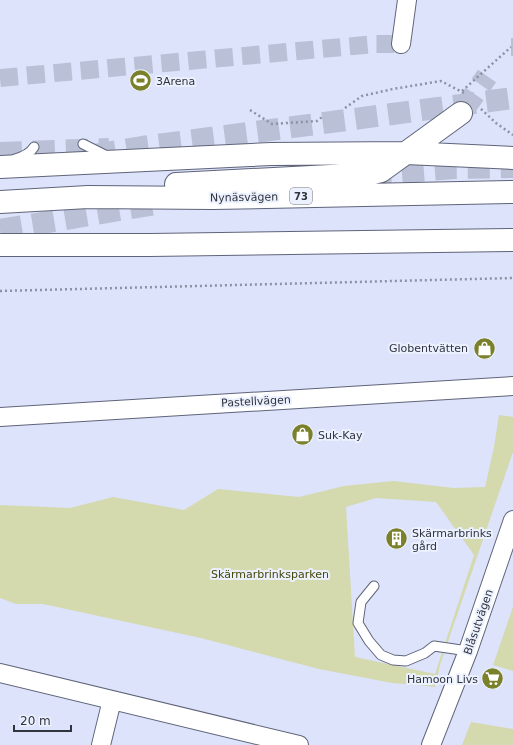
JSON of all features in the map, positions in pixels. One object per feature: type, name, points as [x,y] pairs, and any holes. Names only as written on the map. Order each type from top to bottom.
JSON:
[{"type":"highway","points":[[88,197],[154,185],[369,174],[381,171],[469,105]]},
{"type":"highway","points":[[0,167],[271,154],[406,153],[513,158]]},
{"type":"highway","name":"Nynäsvägen","points":[[0,202],[88,197],[213,198],[513,192]]},
{"type":"highway","points":[[0,245],[150,245],[513,240]]},
{"type":"highway","points":[[0,254],[150,245]]},
{"type":"street","points":[[401,44],[407,0]]},
{"type":"street","name":"Pastellvägen","points":[[0,417],[513,386]]},
{"type":"street","name":"Blåsutvägen","points":[[431,745],[468,651],[513,520]]},
{"type":"street","points":[[0,673],[299,745]]},
{"type":"street","points":[[101,745],[112,700]]},
{"type":"lane","points":[[83,144],[102,154],[125,162]]},
{"type":"lane","points":[[0,163],[22,157],[34,147]]},
{"type":"lane","points":[[374,586],[361,602],[358,623],[369,641],[381,656],[393,660],[406,661],[426,653],[434,646],[468,651]]},
{"type":"path","points":[[462,91],[511,47]]},
{"type":"path","points":[[345,108],[362,96],[441,81],[462,91],[469,105],[513,135]]},
{"type":"path","points":[[250,110],[272,124],[317,121],[322,118]]},
{"type":"path","points":[[0,291],[513,278]]},
{"type":"green space","name":"Skärmarbrinksparken","points":[[499,415],[513,417],[513,452],[440,665],[435,687],[392,683],[319,669],[201,638],[43,604],[16,604],[0,598],[0,505],[70,508],[113,497],[184,510],[218,489],[299,497],[344,486],[393,481],[454,488],[485,487]],"holes":[[[376,498],[436,502],[474,555],[435,674],[355,657],[346,507]]]},
{"type":"green space","points":[[513,607],[513,671],[493,665]]},
{"type":"green space","points":[[471,722],[513,729],[513,745],[462,745]]},
{"type":"tunnel","points":[[0,78],[376,44],[401,44]]},
{"type":"tunnel","points":[[462,112],[487,76]]},
{"type":"tunnel","points":[[94,155],[142,147],[513,98]]},
{"type":"tunnel","points":[[0,153],[109,149]]},
{"type":"tunnel","points":[[369,175],[454,168],[513,167]]},
{"type":"tunnel","points":[[0,230],[161,203]]},
{"type":"place","name":"3Arena","points":[[141,81]]},
{"type":"place","name":"Globentvätten","points":[[484,348]]},
{"type":"place","name":"Suk-Kay","points":[[302,435]]},
{"type":"place","name":"Skärmarbrinks gård","points":[[397,539]]},
{"type":"place","name":"Hamoon Livs","points":[[493,679]]}]
